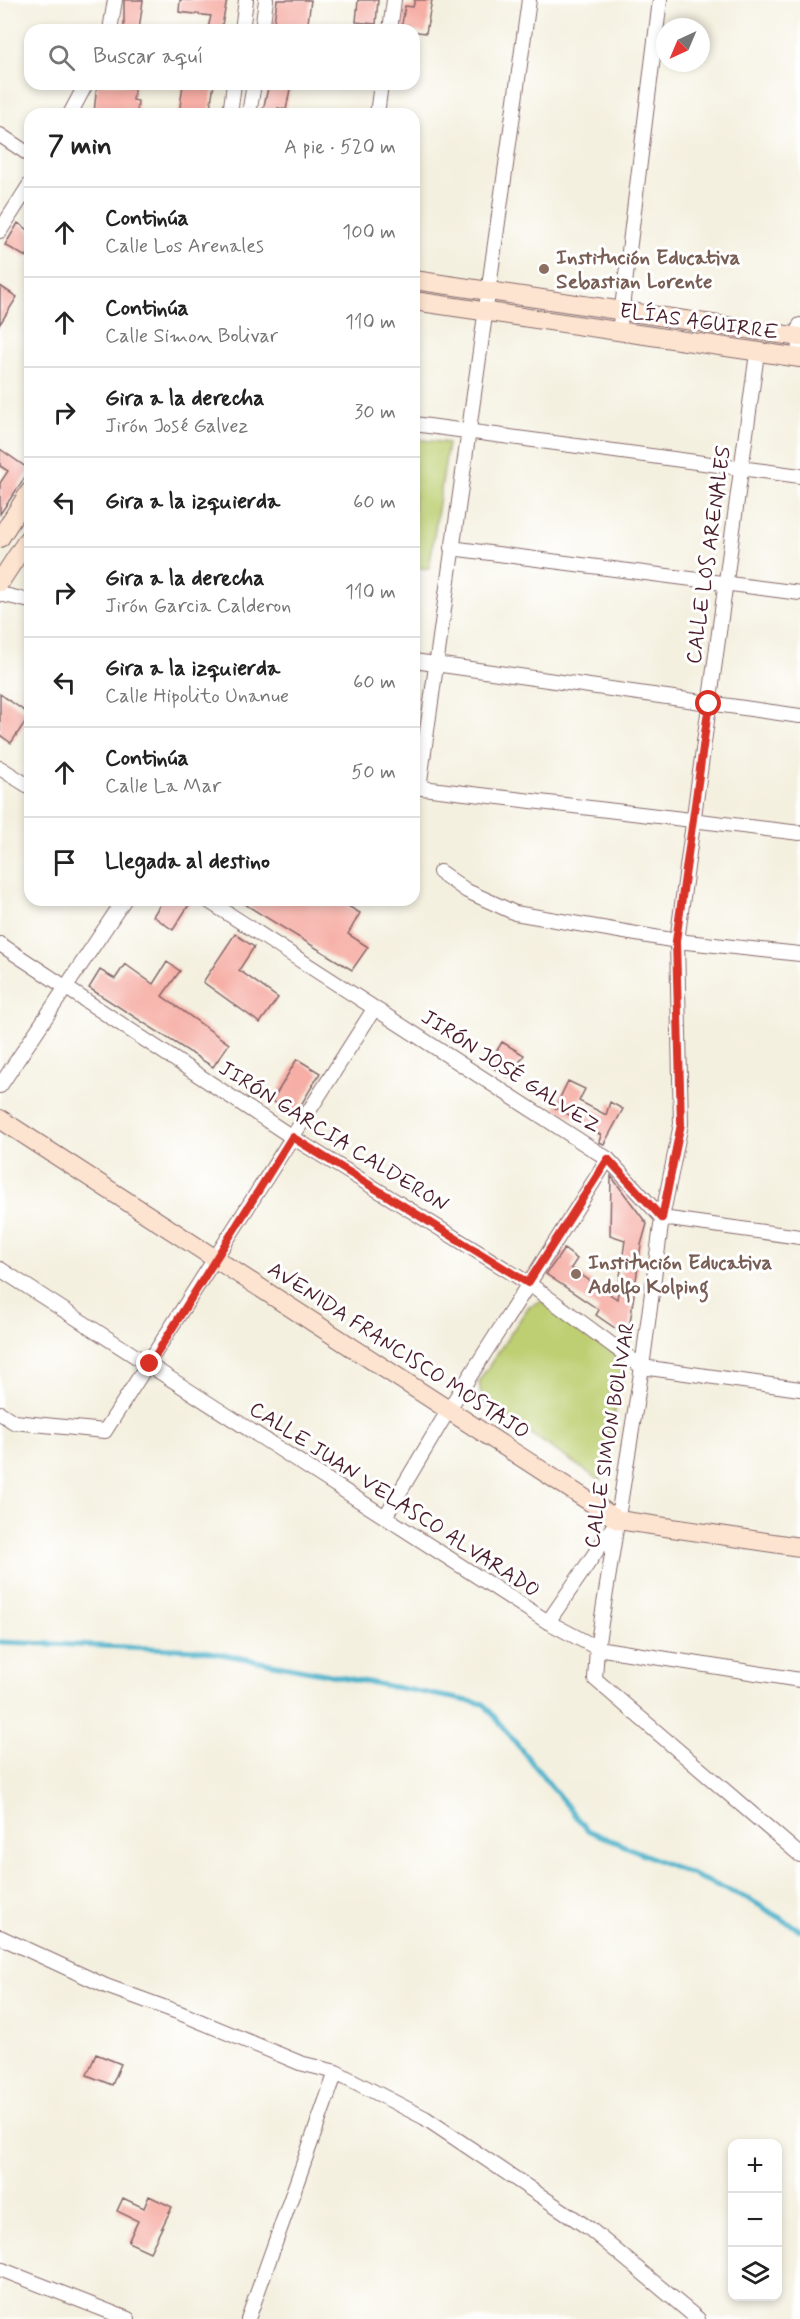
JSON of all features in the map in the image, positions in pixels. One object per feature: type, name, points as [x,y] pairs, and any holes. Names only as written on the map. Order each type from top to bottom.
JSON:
[{"type":"street","points":[[111,24],[115,0]]},
{"type":"street","points":[[243,24],[246,0]]},
{"type":"street","points":[[263,24],[266,0]]},
{"type":"street","points":[[391,24],[394,0]]},
{"type":"street","points":[[420,762],[529,0]]},
{"type":"street","points":[[618,332],[660,0]]},
{"type":"street","points":[[73,108],[83,90]]},
{"type":"street","points":[[231,108],[233,90]]},
{"type":"street","points":[[250,108],[253,90]]},
{"type":"street","points":[[378,108],[380,90]]},
{"type":"street","points":[[0,135],[24,151]]},
{"type":"street","points":[[0,231],[24,193]]},
{"type":"street","name":"ELÍAS AGUIRRE","points":[[420,281],[622,311],[800,333]]},
{"type":"street","name":"ELÍAS AGUIRRE","points":[[420,302],[799,358]]},
{"type":"street","points":[[799,358],[800,333]]},
{"type":"street","name":"CALLE LOS ARENALES","points":[[676,941],[757,353]]},
{"type":"street","points":[[420,425],[800,476]]},
{"type":"street","points":[[1,533],[24,500]]},
{"type":"street","points":[[0,582],[24,545]]},
{"type":"street","points":[[452,548],[800,593]]},
{"type":"street","points":[[0,594],[24,600]]},
{"type":"street","points":[[420,662],[800,716]]},
{"type":"street","points":[[0,768],[24,783]]},
{"type":"street","points":[[420,788],[800,833]]},
{"type":"street","points":[[440,872],[467,891],[515,913],[676,941],[800,954]]},
{"type":"street","points":[[0,1086],[120,906]]},
{"type":"street","name":"JIRÓN JOSÉ GALVEZ","points":[[216,906],[608,1159],[662,1218]]},
{"type":"street","name":"CALLE SIMON BOLIVAR","points":[[676,941],[681,1124],[662,1218],[642,1367],[597,1648],[596,1679],[800,1855]]},
{"type":"street","name":"JIRÓN GARCIA CALDERON","points":[[0,944],[292,1137],[528,1283],[642,1367]]},
{"type":"street","points":[[0,1413],[14,1422],[105,1431],[150,1364],[214,1258],[374,1009]]},
{"type":"street","name":"AVENIDA FRANCISCO MOSTAJO","points":[[0,1119],[449,1408],[618,1520],[800,1548]]},
{"type":"street","points":[[385,1517],[449,1408],[608,1159]]},
{"type":"street","points":[[662,1218],[800,1237]]},
{"type":"street","name":"CALLE JUAN VELASCO ALVARADO","points":[[0,1269],[548,1622],[597,1648],[800,1680]]},
{"type":"street","points":[[642,1367],[800,1389]]},
{"type":"street","points":[[548,1622],[618,1520]]},
{"type":"street","points":[[0,1938],[106,1986],[300,2063],[336,2072],[425,2118],[580,2222],[698,2319]]},
{"type":"street","points":[[248,2319],[336,2072]]},
{"type":"street","points":[[0,2269],[128,2319]]},
{"type":"green space","points":[[420,440],[448,443],[429,569],[420,568]]},
{"type":"green space","points":[[542,1301],[625,1361],[601,1481],[482,1401],[479,1381],[529,1306]]},
{"type":"building","points":[[124,0],[143,0],[140,24],[124,24]]},
{"type":"building","points":[[180,0],[227,0],[222,24],[209,24],[211,16],[179,12]]},
{"type":"building","points":[[277,0],[311,0],[308,24],[274,24]]},
{"type":"building","points":[[358,0],[378,0],[376,24],[356,22]]},
{"type":"building","points":[[415,0],[432,0],[426,33],[420,32],[420,24],[402,24],[405,6],[413,7]]},
{"type":"building","points":[[96,90],[134,90],[133,100],[138,101],[137,108],[95,108]]},
{"type":"building","points":[[182,90],[213,90],[210,108],[180,108]]},
{"type":"building","points":[[268,90],[290,90],[286,108],[263,108]]},
{"type":"building","points":[[18,223],[24,227],[24,256],[5,245]]},
{"type":"building","points":[[0,286],[17,297],[0,324]]},
{"type":"building","points":[[0,449],[24,466],[24,479],[0,514],[0,483],[8,471],[0,466]]},
{"type":"building","points":[[0,694],[24,711],[24,724],[11,743],[0,735]]},
{"type":"building","points":[[159,906],[188,906],[173,930],[153,916]]},
{"type":"building","points":[[248,906],[348,906],[360,913],[348,934],[368,947],[352,970]]},
{"type":"building","points":[[235,934],[254,947],[239,970],[278,998],[260,1023],[203,982]]},
{"type":"building","points":[[167,962],[180,971],[162,996],[229,1044],[213,1067],[89,988],[100,970],[115,979],[125,964],[153,984]]},
{"type":"building","points":[[502,1042],[524,1055],[510,1078],[488,1065]]},
{"type":"building","points":[[297,1059],[320,1073],[295,1115],[272,1101]]},
{"type":"building","points":[[568,1081],[585,1089],[579,1101],[606,1115],[610,1102],[623,1109],[604,1144],[599,1142],[601,1135],[581,1124],[582,1121],[555,1108]]},
{"type":"building","points":[[611,1176],[647,1224],[641,1245],[628,1337],[596,1315],[599,1310],[546,1274],[564,1249],[577,1259],[571,1268],[617,1299],[625,1240],[610,1235]]},
{"type":"building","points":[[96,2054],[121,2064],[112,2085],[87,2075]]},
{"type":"building","points":[[149,2196],[172,2207],[150,2252],[128,2242],[138,2221],[117,2211],[123,2198],[144,2208]]},
{"type":"waterway","points":[[0,1642],[199,1650],[484,1704],[587,1830],[749,1899],[800,1930]]},
{"type":"place","name":"Institución Educativa Sebastian Lorente","points":[[544,269]]},
{"type":"place","name":"Institución Educativa Adolfo Kolping","points":[[576,1274]]},
{"type":"route","points":[[150,1364],[214,1258],[292,1137],[528,1283],[608,1159],[662,1218],[681,1124],[676,941],[709,704]]}]
